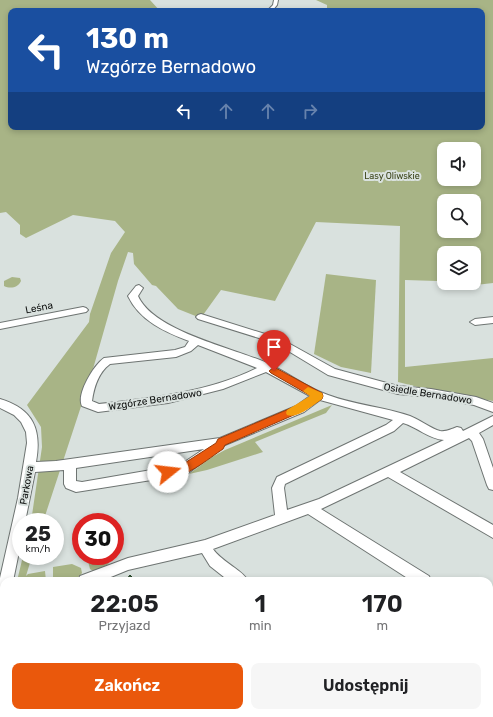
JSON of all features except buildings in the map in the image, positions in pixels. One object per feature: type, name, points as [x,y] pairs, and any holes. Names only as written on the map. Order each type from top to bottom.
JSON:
[{"type":"street","points":[[139,288],[133,296],[135,302],[159,325],[266,367],[318,396],[414,422],[437,435],[450,436],[459,430],[471,432],[477,439],[493,485]]},
{"type":"street","name":"Leśna","points":[[0,326],[83,310]]},
{"type":"street","name":"Osiedle Bernadowo","points":[[201,317],[278,341],[291,347],[332,372],[398,390],[430,393],[476,401],[493,408]]},
{"type":"street","points":[[475,322],[493,320]]},
{"type":"street","name":"Wzgórze Bernadowo","points":[[196,340],[188,350],[176,353],[108,361],[103,364],[95,374],[86,403],[98,408],[178,397],[219,387],[258,372],[266,367]]},
{"type":"street","points":[[29,467],[70,463],[221,442],[300,409],[318,396]]},
{"type":"street","name":"Parkowa","points":[[0,403],[19,413],[28,422],[31,429],[32,452],[19,525],[7,577]]},
{"type":"street","points":[[282,517],[278,488],[280,481],[390,428],[397,423],[399,418]]},
{"type":"street","points":[[95,577],[128,564],[205,546],[323,503],[493,420]]},
{"type":"street","points":[[70,463],[70,484],[76,487],[82,487],[183,470],[220,446],[221,442]]},
{"type":"street","points":[[388,471],[493,532]]},
{"type":"street","points":[[309,508],[418,577]]},
{"type":"street","points":[[205,546],[208,556],[235,577]]},
{"type":"green space","name":"Lasy Oliwskie","points":[[0,0],[150,0],[157,8],[8,8],[8,130],[485,130],[485,8],[327,8],[327,5],[316,0],[493,0],[493,283],[481,284],[481,246],[437,246],[437,281],[405,280],[405,367],[493,358],[493,401],[430,390],[398,382],[400,226],[316,222],[275,301],[221,290],[203,315],[198,317],[178,309],[156,286],[152,285],[134,264],[133,253],[128,252],[118,281],[91,376],[46,513],[32,513],[42,447],[41,427],[27,405],[89,322],[90,314],[111,253],[125,232],[115,221],[73,215],[26,238],[20,234],[20,225],[6,212],[0,213]]},
{"type":"green space","points":[[326,274],[376,280],[371,373],[341,367],[314,354]]},
{"type":"green space","points":[[12,277],[20,278],[20,283],[14,287],[4,286],[4,281]]},
{"type":"green space","points":[[332,405],[326,413],[255,442],[263,452],[207,470],[189,474],[212,457],[225,450]]},
{"type":"green space","points":[[72,564],[81,568],[82,573],[78,577],[53,577],[53,567]]},
{"type":"green space","points":[[21,565],[29,565],[26,576],[28,574],[45,571],[46,577],[18,577]]},
{"type":"green space","points":[[89,565],[107,565],[93,571],[90,569]]},
{"type":"slow traffic","points":[[291,413],[300,409],[318,396],[308,391]]},
{"type":"route","points":[[168,472],[183,470],[220,446],[221,442],[300,409],[318,396],[274,371]]}]
